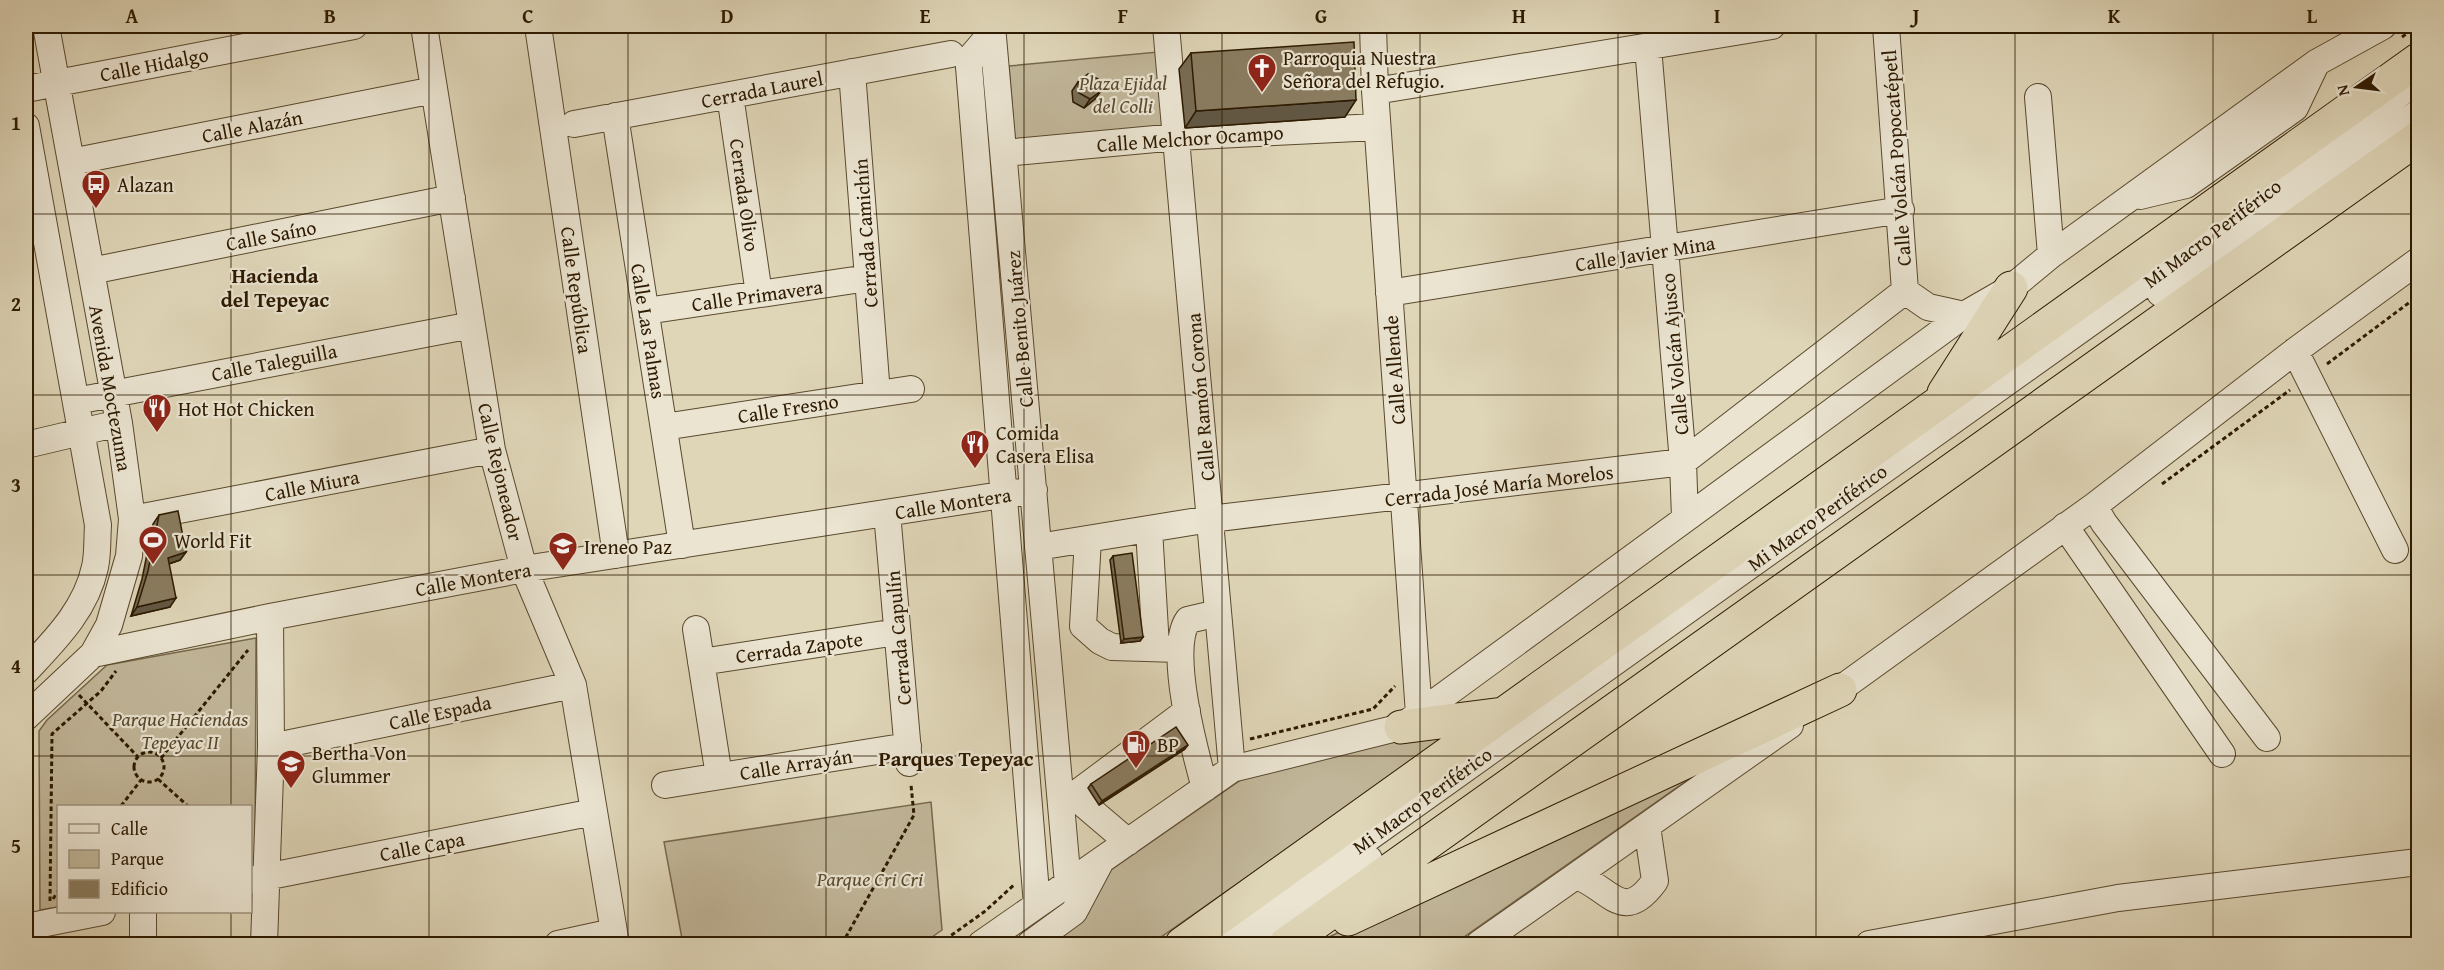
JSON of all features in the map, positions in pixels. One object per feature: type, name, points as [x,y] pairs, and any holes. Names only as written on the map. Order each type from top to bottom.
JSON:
[{"type":"highway","points":[[1182,945],[2418,60]]},
{"type":"highway","points":[[1286,945],[2418,138]]},
{"type":"highway","points":[[1934,408],[2011,288]]},
{"type":"highway","points":[[1298,945],[1839,690]]},
{"type":"highway","points":[[1410,720],[1505,714]]},
{"type":"street","name":"Avenida Moctezuma","points":[[26,717],[67,681],[93,654],[109,625],[129,556],[132,519],[119,423],[46,26]]},
{"type":"street","name":"Calle Hidalgo","points":[[26,89],[354,26]]},
{"type":"street","name":"Calle Rejoneador","points":[[424,26],[492,450],[525,569],[573,685],[614,938]]},
{"type":"street","name":"Calle República","points":[[538,26],[616,555]]},
{"type":"street","name":"Calle Ramón Corona","points":[[1166,26],[1231,758]]},
{"type":"street","name":"Calle Allende","points":[[1373,26],[1377,127],[1402,497],[1410,720]]},
{"type":"street","points":[[1375,91],[1772,26]]},
{"type":"street","name":"Calle Volcán Popocatépetl","points":[[1886,26],[1901,210],[1905,291]]},
{"type":"street","points":[[981,945],[1205,788],[1231,758],[1410,720],[1964,315],[2011,288],[2051,255],[2316,63],[2383,26]]},
{"type":"street","points":[[960,61],[970,57],[992,28]]},
{"type":"street","name":"Calle Benito Juárez","points":[[992,28],[1046,630],[1068,801],[1068,884]]},
{"type":"street","name":"Calle Volcán Ajusco","points":[[1647,47],[1683,462],[1685,518]]},
{"type":"street","name":"Calle Benito Juárez","points":[[960,61],[1004,495],[1037,905]]},
{"type":"street","name":"Cerrada Laurel","points":[[574,124],[852,72],[960,61]]},
{"type":"street","name":"Cerrada Camichín","points":[[852,72],[878,394]]},
{"type":"street","name":"Mi Macro Periférico","points":[[1209,945],[1363,843],[2157,275],[2418,80]]},
{"type":"street","name":"Calle Alazán","points":[[71,162],[434,90]]},
{"type":"street","name":"Cerrada Olivo","points":[[730,95],[759,294]]},
{"type":"street","points":[[2038,97],[2051,255]]},
{"type":"street","name":"Mi Macro Periférico","points":[[1250,945],[2168,288],[2418,113]]},
{"type":"street","name":"Calle Las Palmas","points":[[615,116],[682,545]]},
{"type":"street","name":"Avenida Moctezuma","points":[[26,126],[98,525],[95,567],[83,600],[67,627],[26,671]]},
{"type":"street","name":"Calle Melchor Ocampo","points":[[1004,153],[1177,137],[1377,127]]},
{"type":"street","name":"Calle Saíno","points":[[91,271],[452,198]]},
{"type":"street","name":"Calle Javier Mina","points":[[1389,292],[1665,250],[1901,210]]},
{"type":"street","points":[[1479,945],[2094,506],[2295,351],[2410,267],[2418,240]]},
{"type":"street","name":"Calle Primavera","points":[[646,311],[868,278]]},
{"type":"street","points":[[1683,462],[1905,291],[1928,307],[1964,315]]},
{"type":"street","name":"Calle Taleguilla","points":[[76,401],[472,325]]},
{"type":"street","points":[[2295,351],[2395,550]]},
{"type":"street","name":"Calle Fresno","points":[[664,427],[911,389]]},
{"type":"street","points":[[26,445],[119,423]]},
{"type":"street","name":"Calle Miura","points":[[132,519],[492,450]]},
{"type":"street","name":"Cerrada José María Morelos","points":[[1038,547],[1210,519],[1683,462]]},
{"type":"street","name":"Calle Montera","points":[[93,654],[270,617],[525,569],[1034,490]]},
{"type":"street","points":[[2094,506],[2104,523],[2267,738]]},
{"type":"street","name":"Cerrada Capulín","points":[[887,513],[908,755]]},
{"type":"street","points":[[2065,526],[2222,754]]},
{"type":"street","points":[[1149,529],[1167,648],[1187,711],[1205,788]]},
{"type":"street","points":[[1083,626],[1088,539]]},
{"type":"street","points":[[1167,648],[1188,620],[1218,614]]},
{"type":"street","points":[[264,945],[258,878],[271,747],[270,617]]},
{"type":"street","points":[[1015,632],[1083,626],[1100,641],[1112,647],[1167,648]]},
{"type":"street","points":[[696,629],[719,776]]},
{"type":"street","name":"Cerrada Zapote","points":[[701,662],[897,633]]},
{"type":"street","name":"Calle Espada","points":[[271,747],[573,685]]},
{"type":"street","points":[[1128,842],[1068,801],[1187,711]]},
{"type":"street","name":"Calle Arrayán","points":[[665,785],[719,776],[908,755]]},
{"type":"street","name":"Calle Capa","points":[[258,878],[594,812]]},
{"type":"street","points":[[1577,876],[1590,880],[1612,899],[1622,903],[1642,898],[1655,881],[1647,826]]},
{"type":"street","points":[[1030,945],[1074,912],[1102,861]]},
{"type":"street","points":[[1876,944],[1917,940],[2118,898],[2418,862]]},
{"type":"street","points":[[26,927],[97,913]]},
{"type":"street","points":[[143,913],[143,945]]},
{"type":"street","points":[[558,945],[614,938]]},
{"type":"path","points":[[241,647],[252,645]]},
{"type":"path","points":[[252,645],[252,656]]},
{"type":"path","points":[[161,758],[252,645]]},
{"type":"path","points":[[50,903],[52,734],[88,704],[117,670]]},
{"type":"path","points":[[67,681],[138,757]]},
{"type":"path","points":[[1231,758],[1243,741],[1373,709],[1398,683]]},
{"type":"path","points":[[152,752],[161,758],[164,771],[158,779],[150,783],[141,780],[134,772],[138,757],[152,752]]},
{"type":"path","points":[[842,945],[914,815],[908,755]]},
{"type":"path","points":[[158,779],[186,805]]},
{"type":"path","points":[[122,805],[141,780]]},
{"type":"path","points":[[939,945],[984,912],[1020,880]]},
{"type":"green space","name":"Plaza Ejidal del Colli","points":[[1158,52],[1164,128],[1015,140],[1009,66]]},
{"type":"green space","name":"Parque Haciendas Tepeyac II","points":[[256,638],[255,868],[252,869],[252,805],[57,805],[57,907],[40,910],[39,731],[47,720],[107,665]]},
{"type":"green space","points":[[1446,738],[1151,944],[1049,944],[1080,923],[1108,872],[1248,775],[1376,743]]},
{"type":"green space","points":[[1739,744],[1454,944],[1314,944]]},
{"type":"green space","name":"Parque Cri Cri","points":[[931,802],[942,930],[922,944],[683,944],[664,842]]},
{"type":"building","name":"Parroquia Nuestra Señora del Refugio.","points":[[1354,42],[1356,100],[1196,111],[1191,53]]},
{"type":"building","points":[[1088,74],[1100,80],[1101,91],[1090,99],[1079,93],[1078,82]]},
{"type":"building","points":[[178,511],[186,552],[168,558],[176,598],[137,607],[148,571],[159,515]]},
{"type":"building","points":[[1132,553],[1143,637],[1124,639],[1113,556]]},
{"type":"building","name":"BP","points":[[1176,727],[1188,745],[1102,801],[1091,784]]},
{"type":"place","name":"Parroquia Nuestra Señora del Refugio.","points":[[1262,94]]},
{"type":"place","name":"Alazan","points":[[96,210]]},
{"type":"place","name":"Hot Hot Chicken","points":[[157,434]]},
{"type":"place","name":"Comida Casera Elisa","points":[[975,470]]},
{"type":"place","name":"World Fit","points":[[153,566]]},
{"type":"place","name":"Ireneo Paz","points":[[563,572]]},
{"type":"place","name":"BP","points":[[1136,770]]},
{"type":"place","name":"Bertha Von Glummer","points":[[291,790]]},
{"type":"district","name":"Hacienda del Tepeyac","points":[[275,287]]},
{"type":"district","name":"Parques Tepeyac","points":[[956,758]]}]
